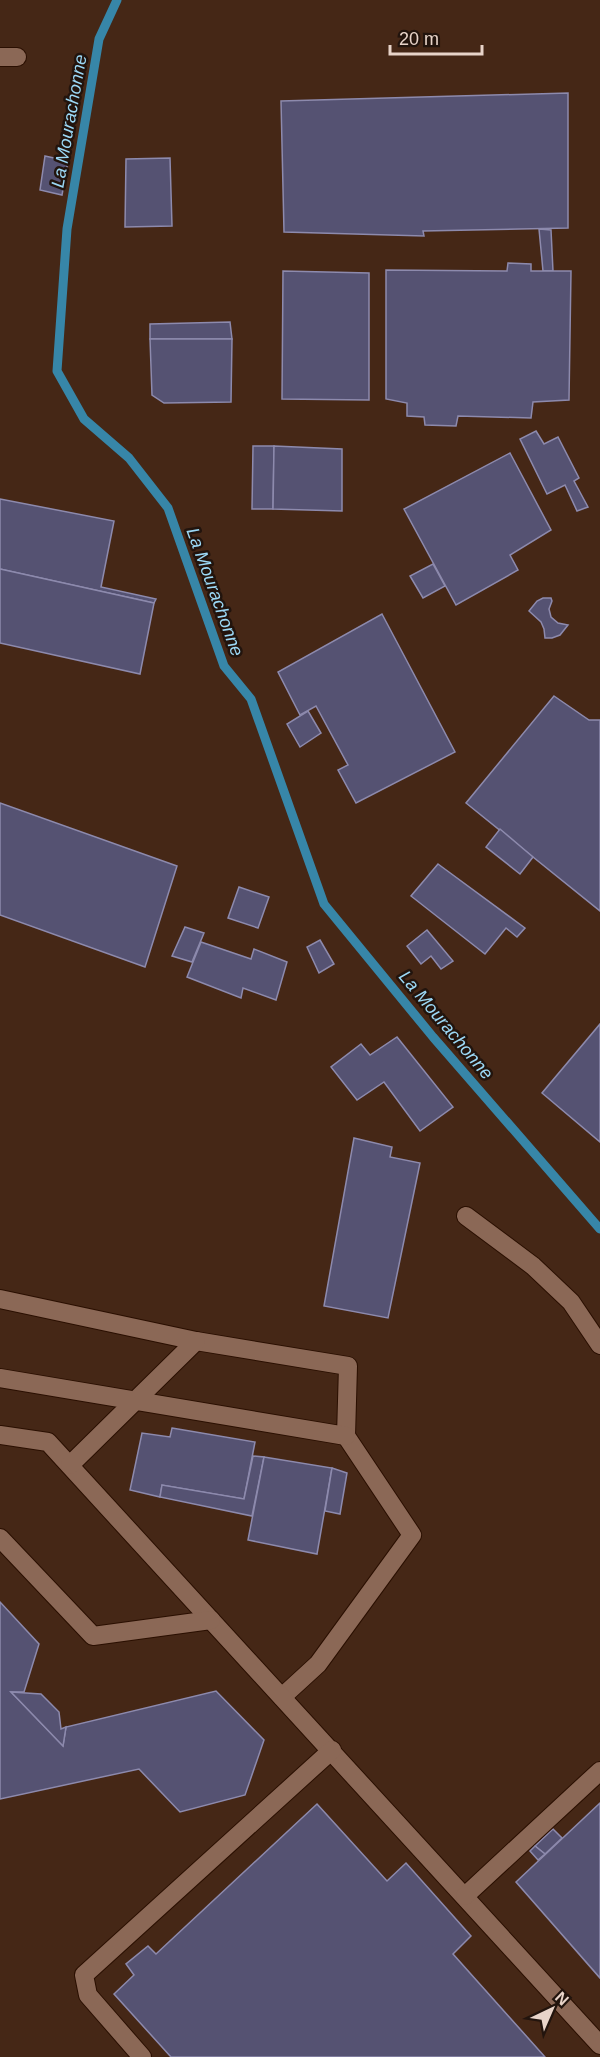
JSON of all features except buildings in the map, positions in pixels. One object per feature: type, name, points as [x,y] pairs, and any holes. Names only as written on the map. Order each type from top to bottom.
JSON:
[{"type":"lane","points":[[466,1216],[533,1266],[571,1302],[600,1345]]},
{"type":"lane","points":[[0,1299],[196,1341],[348,1366],[346,1436],[412,1535],[318,1664],[282,1697]]},
{"type":"lane","points":[[70,1466],[196,1341]]},
{"type":"lane","points":[[0,1378],[346,1436]]},
{"type":"lane","points":[[0,1436],[48,1442],[600,2045]]},
{"type":"lane","points":[[0,1538],[93,1636],[211,1620]]},
{"type":"lane","points":[[142,2057],[88,1995],[84,1975],[332,1750]]},
{"type":"lane","points":[[465,1896],[600,1771]]},
{"type":"waterway","name":"La Mourachonne","points":[[117,0],[99,39],[67,229],[57,371],[84,419],[129,458],[168,508],[224,666],[251,699],[324,904],[433,1037],[600,1229]]}]
